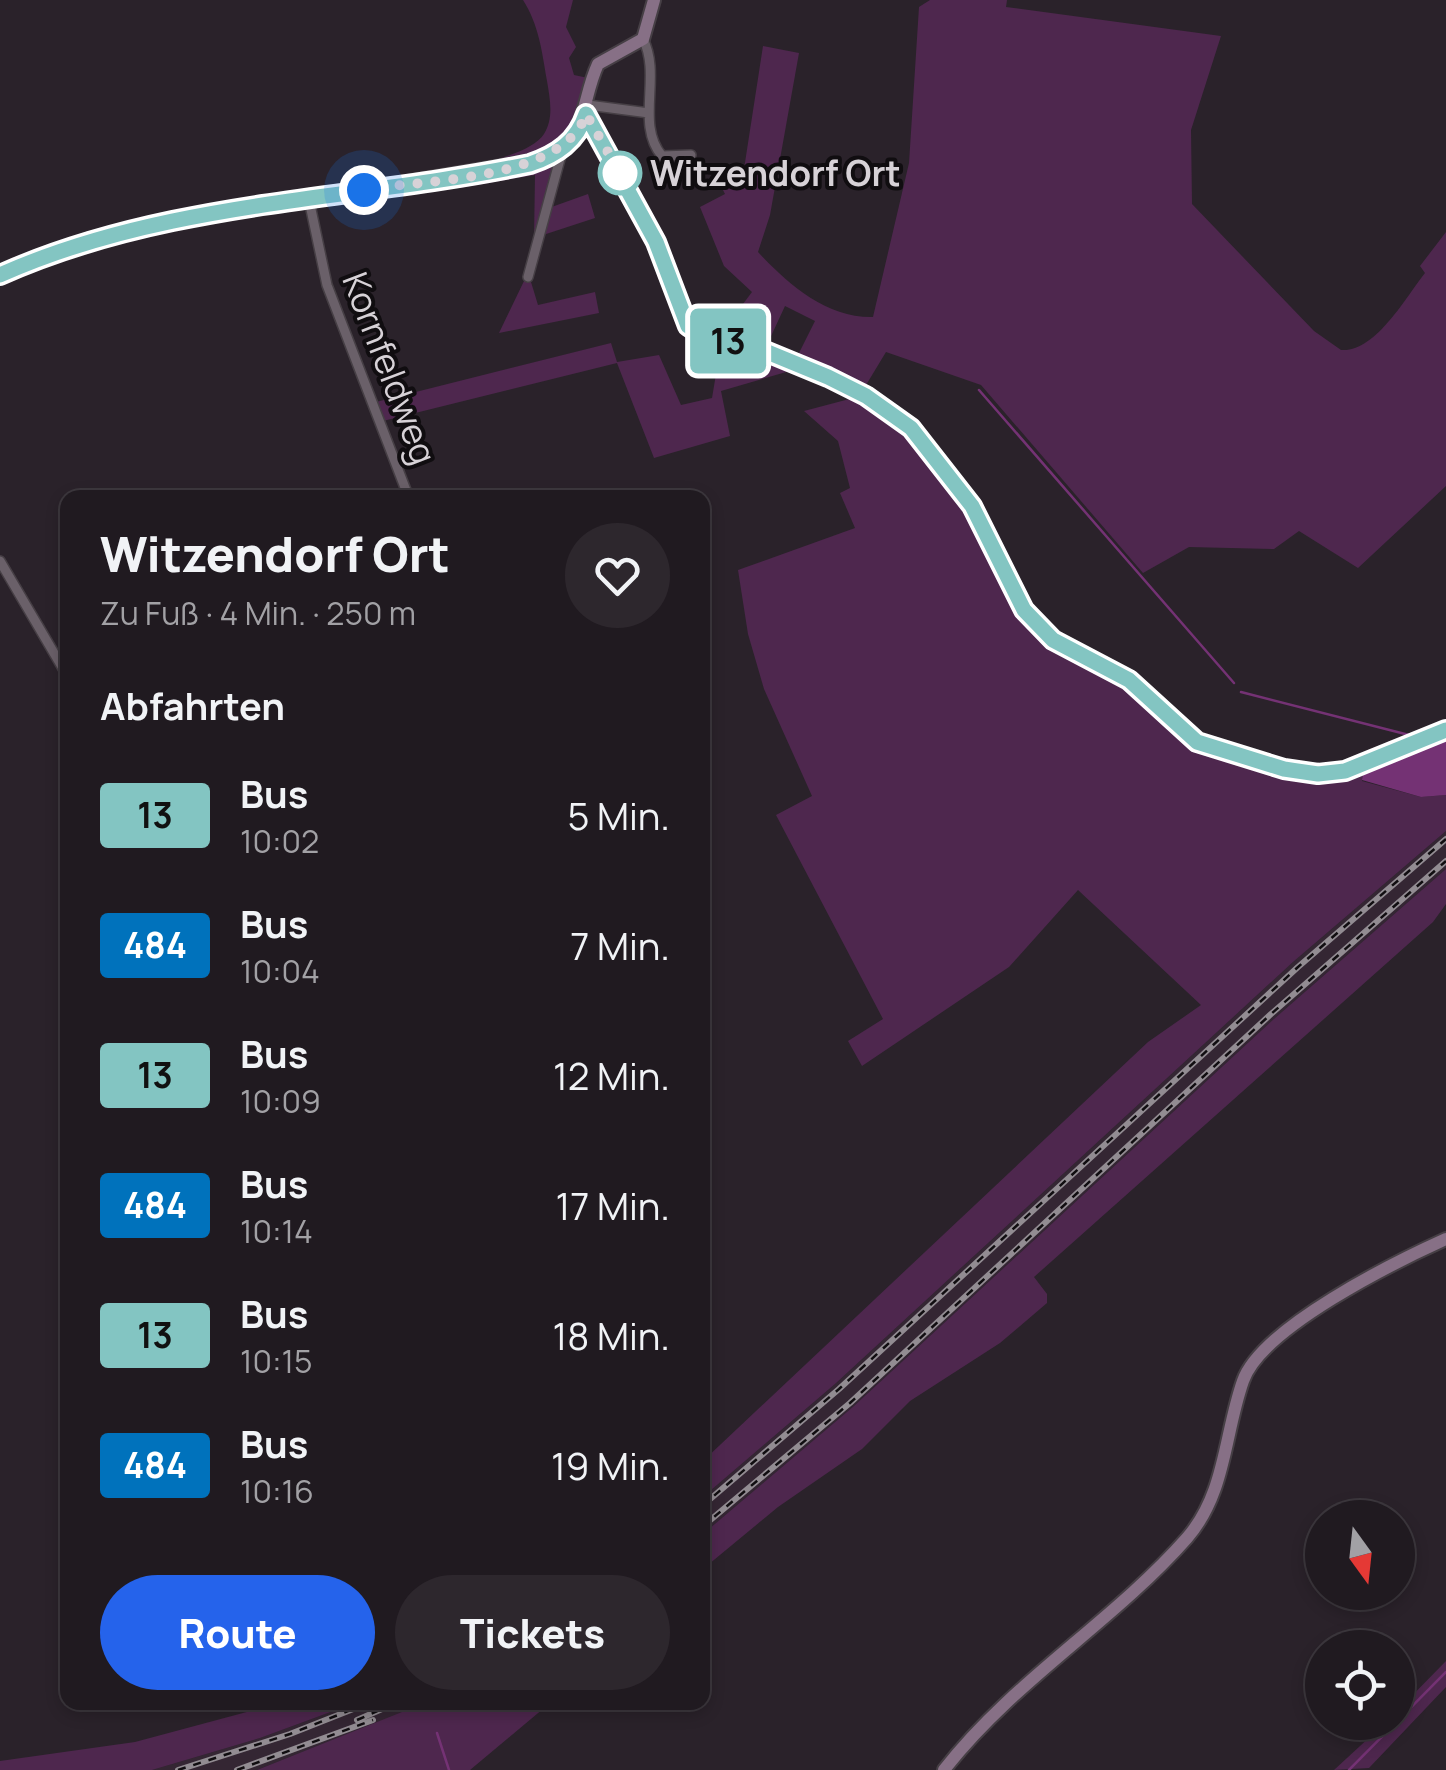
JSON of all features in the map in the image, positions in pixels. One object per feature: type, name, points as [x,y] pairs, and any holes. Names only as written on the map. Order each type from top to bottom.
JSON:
[{"type":"street","points":[[654,0],[643,39],[654,87],[649,113],[658,153],[666,158],[691,155]]},
{"type":"street","points":[[0,275],[117,232],[544,159],[563,148],[577,133],[598,64],[643,39]]},
{"type":"street","points":[[587,109],[649,113]]},
{"type":"street","points":[[587,109],[656,242],[688,326],[702,335],[790,360],[892,412],[922,440],[961,490],[1037,627],[1053,640],[1129,680],[1188,736],[1228,755],[1318,774],[1358,768],[1446,730]]},
{"type":"street","points":[[528,277],[563,148]]},
{"type":"street","name":"Kornfeldweg","points":[[309,200],[327,285],[406,490]]},
{"type":"street","points":[[0,561],[60,662]]},
{"type":"street","points":[[944,1770],[990,1718],[1140,1584],[1194,1530],[1218,1482],[1244,1376],[1264,1350],[1344,1292],[1446,1238]]},
{"type":"shaded area","points":[[523,0],[573,0],[566,27],[576,47],[569,58],[574,75],[588,78],[574,131],[542,155],[406,179],[501,158],[520,151],[544,134],[550,115],[548,88],[536,29]]},
{"type":"shaded area","points":[[930,0],[1007,0],[1006,7],[1221,36],[1191,130],[1192,204],[1314,331],[1341,350],[1366,343],[1389,322],[1425,273],[1420,266],[1446,232],[1446,486],[1358,568],[1299,531],[1274,549],[1189,547],[1143,573],[981,385],[886,352],[863,390],[796,359],[815,321],[785,306],[766,347],[719,336],[752,292],[724,266],[700,207],[725,194],[719,182],[744,169],[763,46],[799,53],[770,215],[758,252],[809,297],[839,312],[873,317],[909,163],[919,7]]},
{"type":"shaded area","points":[[556,158],[534,239],[535,175],[459,188],[406,186],[513,172]]},
{"type":"shaded area","points":[[588,194],[595,218],[540,236],[546,209]]},
{"type":"shaded area","points":[[524,281],[531,282],[538,305],[595,292],[599,313],[499,333]]},
{"type":"shaded area","points":[[611,343],[617,362],[659,355],[681,405],[712,398],[721,344],[794,366],[793,370],[721,391],[730,436],[654,458],[617,363],[383,421],[376,402]]},
{"type":"shaded area","points":[[857,397],[920,443],[977,523],[1028,622],[1045,643],[1107,671],[1142,696],[1195,746],[1283,773],[1334,780],[1446,735],[1363,773],[1362,781],[1421,797],[1446,795],[1446,831],[1293,962],[835,1384],[710,1491],[710,1454],[1148,1042],[1201,1005],[1078,890],[1009,967],[862,1066],[848,1041],[883,1019],[776,815],[812,796],[764,689],[748,634],[738,570],[855,528],[840,493],[850,488],[838,441],[804,411]]},
{"type":"shaded area","points":[[1446,738],[1446,795],[1421,797],[1362,780],[1363,773]]},
{"type":"shaded area","points":[[1446,831],[1446,869],[1275,1018],[854,1406],[710,1528],[710,1491],[835,1384],[1293,962]]},
{"type":"shaded area","points":[[1446,869],[1446,904],[1433,922],[1034,1277],[1047,1294],[1047,1303],[1000,1343],[910,1401],[862,1449],[778,1507],[710,1563],[710,1528],[854,1406],[1275,1018]]},
{"type":"shaded area","points":[[1446,1661],[1446,1687],[1415,1720],[1415,1693]]},
{"type":"shaded area","points":[[254,1710],[336,1710],[260,1738],[152,1770],[0,1770],[0,1761],[135,1742]]},
{"type":"shaded area","points":[[336,1710],[409,1710],[257,1770],[152,1770],[260,1738]]},
{"type":"shaded area","points":[[407,1710],[542,1710],[470,1770],[257,1770]]},
{"type":"shaded area","points":[[1367,1740],[1396,1740],[1369,1768],[1334,1770]]},
{"type":"waterway","points":[[979,390],[1234,683]]},
{"type":"waterway","points":[[1241,692],[1413,736]]},
{"type":"waterway","points":[[1349,1770],[1446,1672]]},
{"type":"waterway","points":[[437,1733],[449,1770]]},
{"type":"railway","points":[[710,1499],[839,1389],[1298,967],[1446,839]]},
{"type":"railway","points":[[710,1520],[850,1403],[1271,1014],[1446,861]]},
{"type":"railway","points":[[178,1770],[351,1710]]},
{"type":"railway","points":[[357,1720],[380,1710]]},
{"type":"railway","points":[[237,1770],[373,1720]]},
{"type":"bus line","name":"13","points":[[0,275],[71,246],[136,227],[530,164],[563,148],[577,133],[586,114],[656,242],[688,326],[702,335],[760,349],[828,377],[866,396],[911,428],[972,506],[1024,610],[1053,640],[1129,680],[1197,742],[1228,755],[1284,769],[1318,774],[1345,771],[1446,730]]},
{"type":"place","name":"Witzendorf Ort","points":[[620,173]]},
{"type":"route","points":[[364,190],[544,159],[570,141],[586,114],[620,173]]}]
